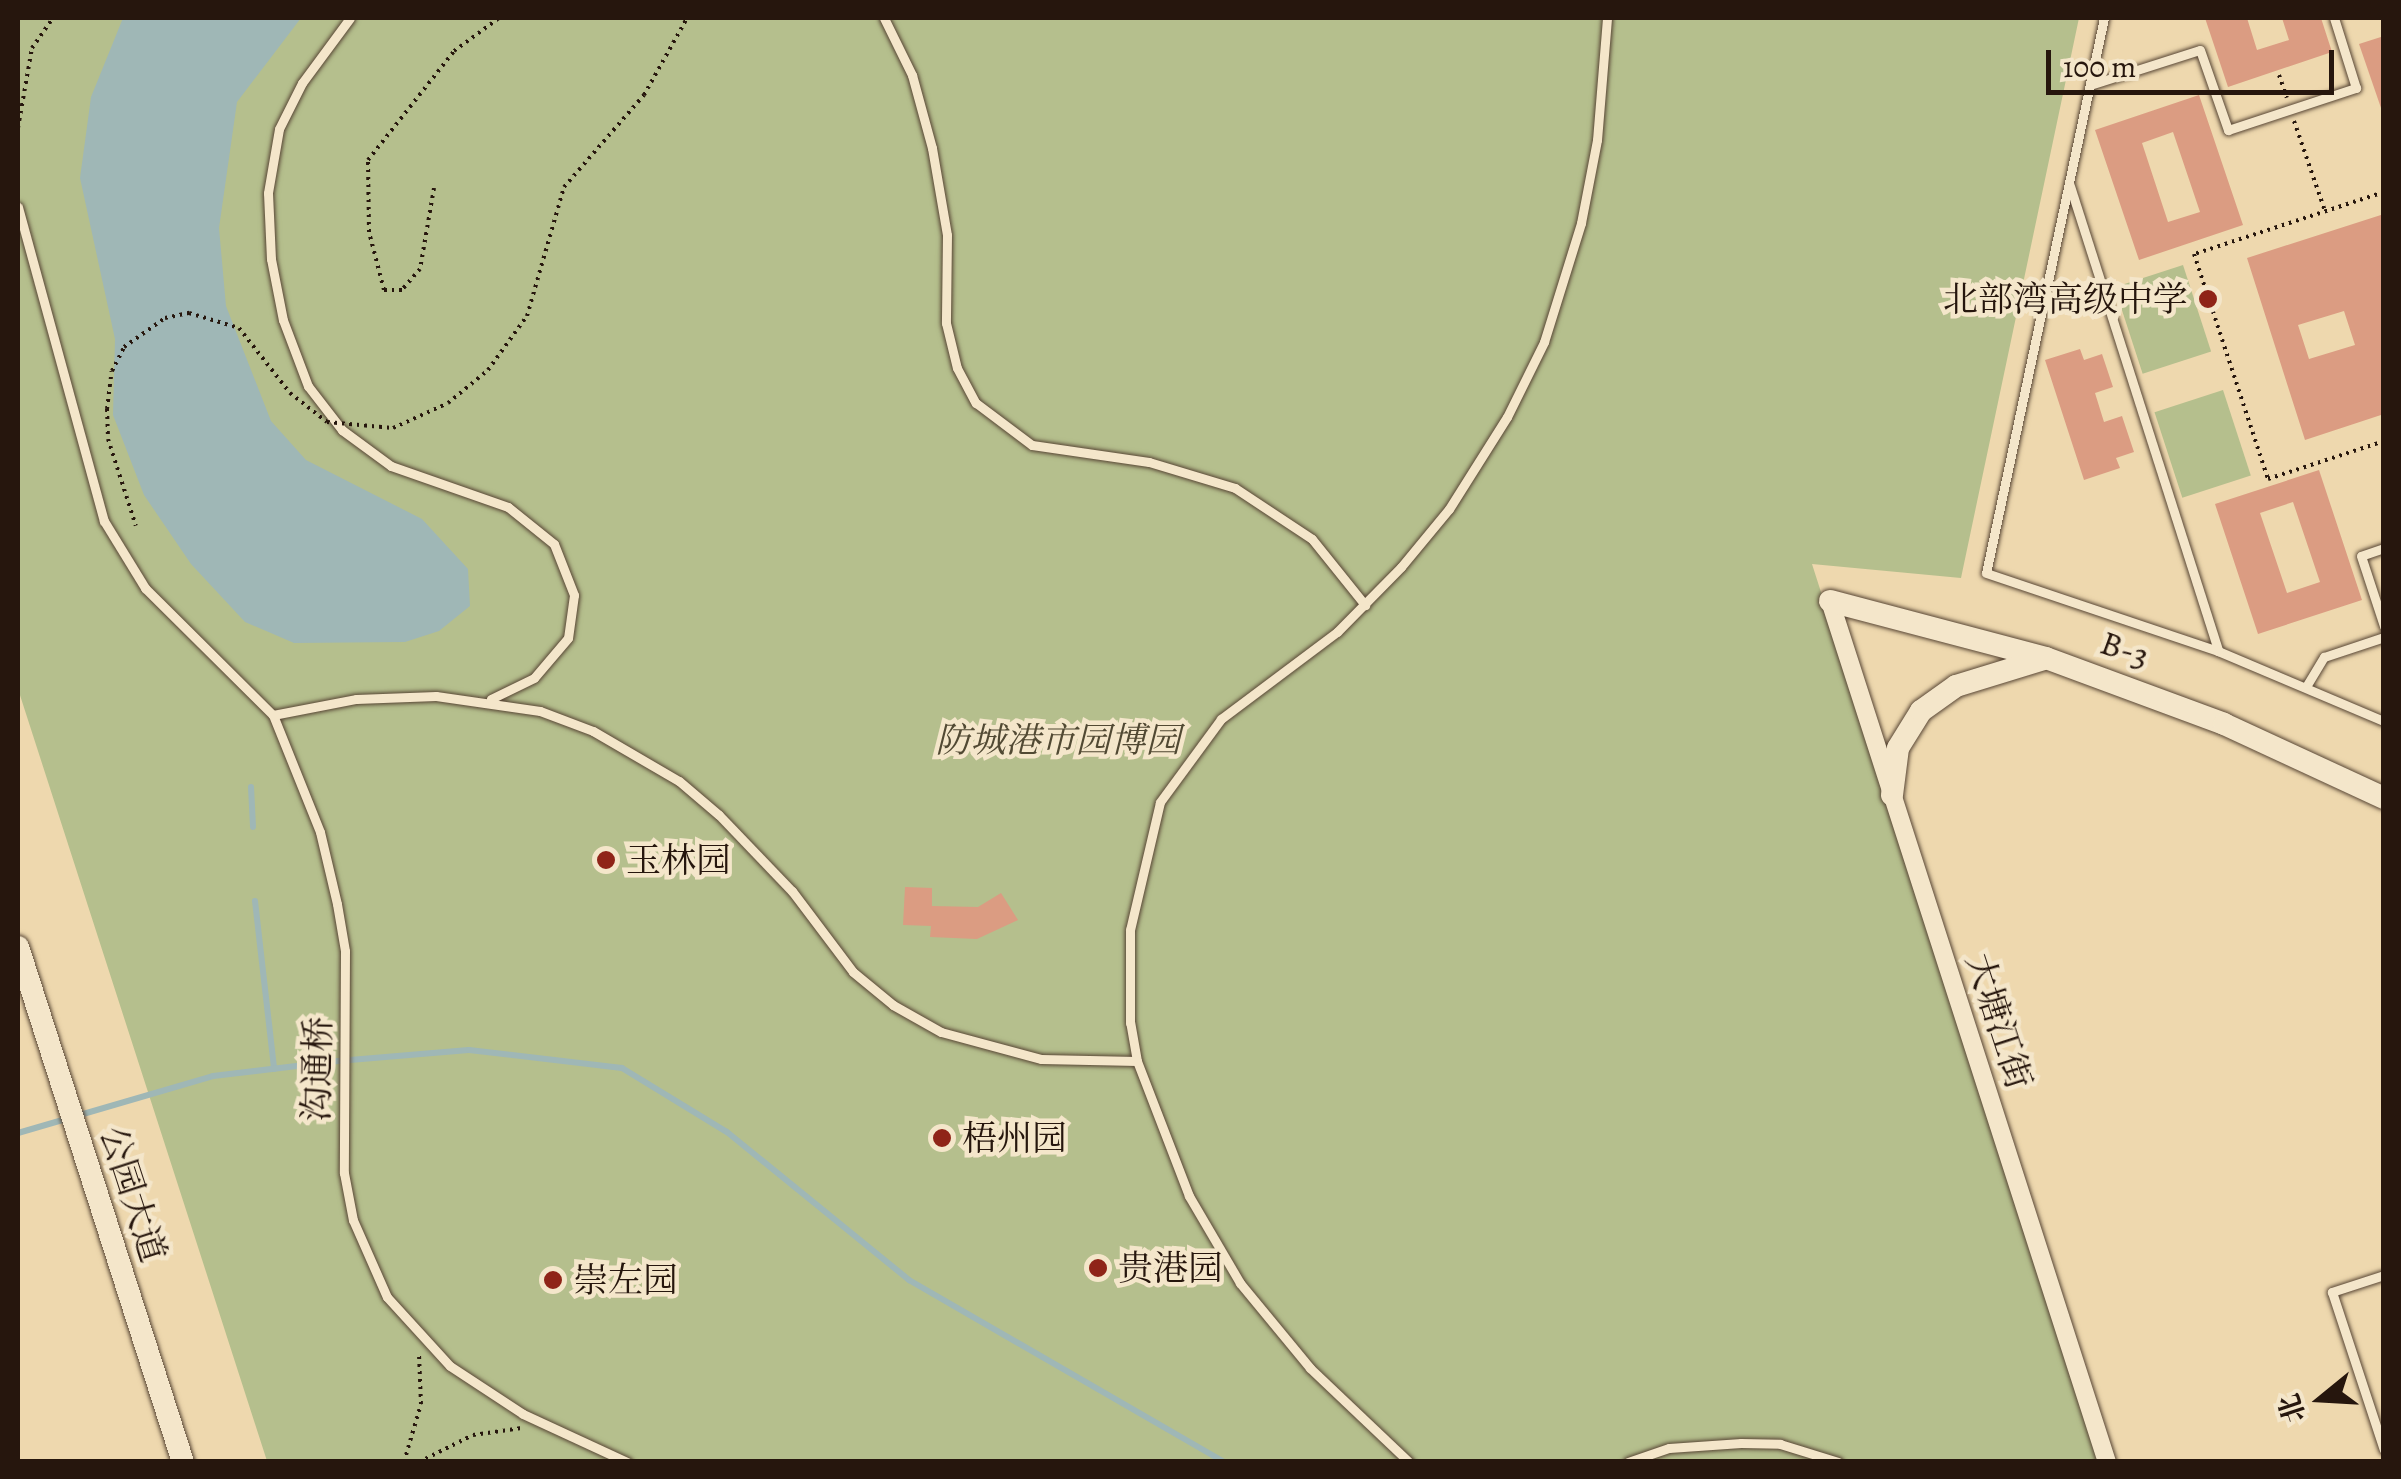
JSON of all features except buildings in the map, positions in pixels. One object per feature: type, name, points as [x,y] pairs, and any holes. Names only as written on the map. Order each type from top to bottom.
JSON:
[{"type":"street","name":"B-3","points":[[1830,601],[2046,658],[2224,724],[2384,798]]},
{"type":"street","name":"大塘江街","points":[[1830,601],[2107,1462]]},
{"type":"street","points":[[1892,795],[1898,748],[1921,711],[1956,686],[2046,658]]},
{"type":"street","name":"公园大道","points":[[18,947],[183,1462]]},
{"type":"lane","points":[[350,18],[302,82],[279,129],[268,193],[274,274],[308,386],[342,430],[392,466],[508,507],[554,544],[574,595],[568,638],[534,678],[488,700]]},
{"type":"lane","points":[[884,18],[912,75],[932,148],[947,235],[946,323],[957,368],[976,403],[1032,445],[1149,462],[1235,488],[1312,539],[1365,604]]},
{"type":"lane","points":[[1409,1462],[1310,1368],[1240,1282],[1189,1196],[1137,1061],[1130,1023],[1130,930],[1160,802],[1221,719],[1365,604],[1449,509],[1544,342],[1591,179],[1607,18]]},
{"type":"lane","points":[[2104,18],[1986,573],[2218,651],[2307,685],[2384,721]]},
{"type":"lane","points":[[2090,85],[2200,50],[2228,130],[2356,88],[2334,18]]},
{"type":"lane","points":[[2069,183],[2218,651]]},
{"type":"lane","points":[[18,207],[104,521],[145,588],[274,715],[398,695],[488,700],[593,732],[678,781],[754,850],[854,972],[893,1005],[941,1032],[1041,1059],[1137,1061]]},
{"type":"lane","points":[[2384,548],[2361,556],[2384,626]]},
{"type":"lane","points":[[2307,685],[2324,657],[2384,637]]},
{"type":"lane","name":"沟通桥","points":[[274,715],[328,866],[345,951],[343,1141],[352,1220],[388,1296],[414,1331],[450,1366],[548,1425],[627,1462]]},
{"type":"lane","points":[[2384,1276],[2332,1292],[2384,1450]]},
{"type":"lane","points":[[1628,1462],[1668,1448],[1742,1443],[1780,1444],[1838,1462]]},
{"type":"path","points":[[18,128],[32,48],[54,18]]},
{"type":"path","points":[[434,188],[420,270],[402,290],[384,290],[369,232],[368,160],[454,51],[499,18]]},
{"type":"path","points":[[136,526],[108,439],[112,371],[124,347],[165,318],[189,313],[240,328],[290,393],[327,422],[393,428],[448,403],[488,370],[526,316],[564,187],[644,95],[687,18]]},
{"type":"path","points":[[2279,75],[2324,212]]},
{"type":"path","points":[[2384,192],[2194,254],[2268,479],[2384,441]]},
{"type":"path","points":[[404,1462],[421,1404],[414,1331]]},
{"type":"path","points":[[419,1462],[472,1435],[548,1425]]},
{"type":"green space","name":"防城港市园博园","points":[[18,18],[2079,18],[1961,578],[1812,564],[2099,1461],[267,1461],[18,689]]},
{"type":"green space","points":[[2183,265],[2211,352],[2143,374],[2115,287]]},
{"type":"green space","points":[[2223,390],[2251,476],[2182,498],[2155,412]]},
{"type":"water","points":[[123,18],[301,18],[237,102],[219,228],[226,306],[271,421],[306,460],[422,519],[468,569],[470,606],[439,631],[405,642],[294,643],[245,622],[191,564],[144,495],[113,415],[115,339],[80,178],[91,97]]},
{"type":"waterway","points":[[251,787],[253,827]]},
{"type":"waterway","points":[[255,901],[274,1069]]},
{"type":"waterway","points":[[18,1133],[213,1076],[338,1061],[469,1050],[622,1068],[727,1132],[909,1280],[1224,1462]]},
{"type":"place","name":"北部湾高级中学","points":[[2208,299]]},
{"type":"place","name":"玉林园","points":[[606,860]]},
{"type":"place","name":"梧州园","points":[[942,1138]]},
{"type":"place","name":"贵港园","points":[[1098,1268]]},
{"type":"place","name":"崇左园","points":[[553,1280]]}]
